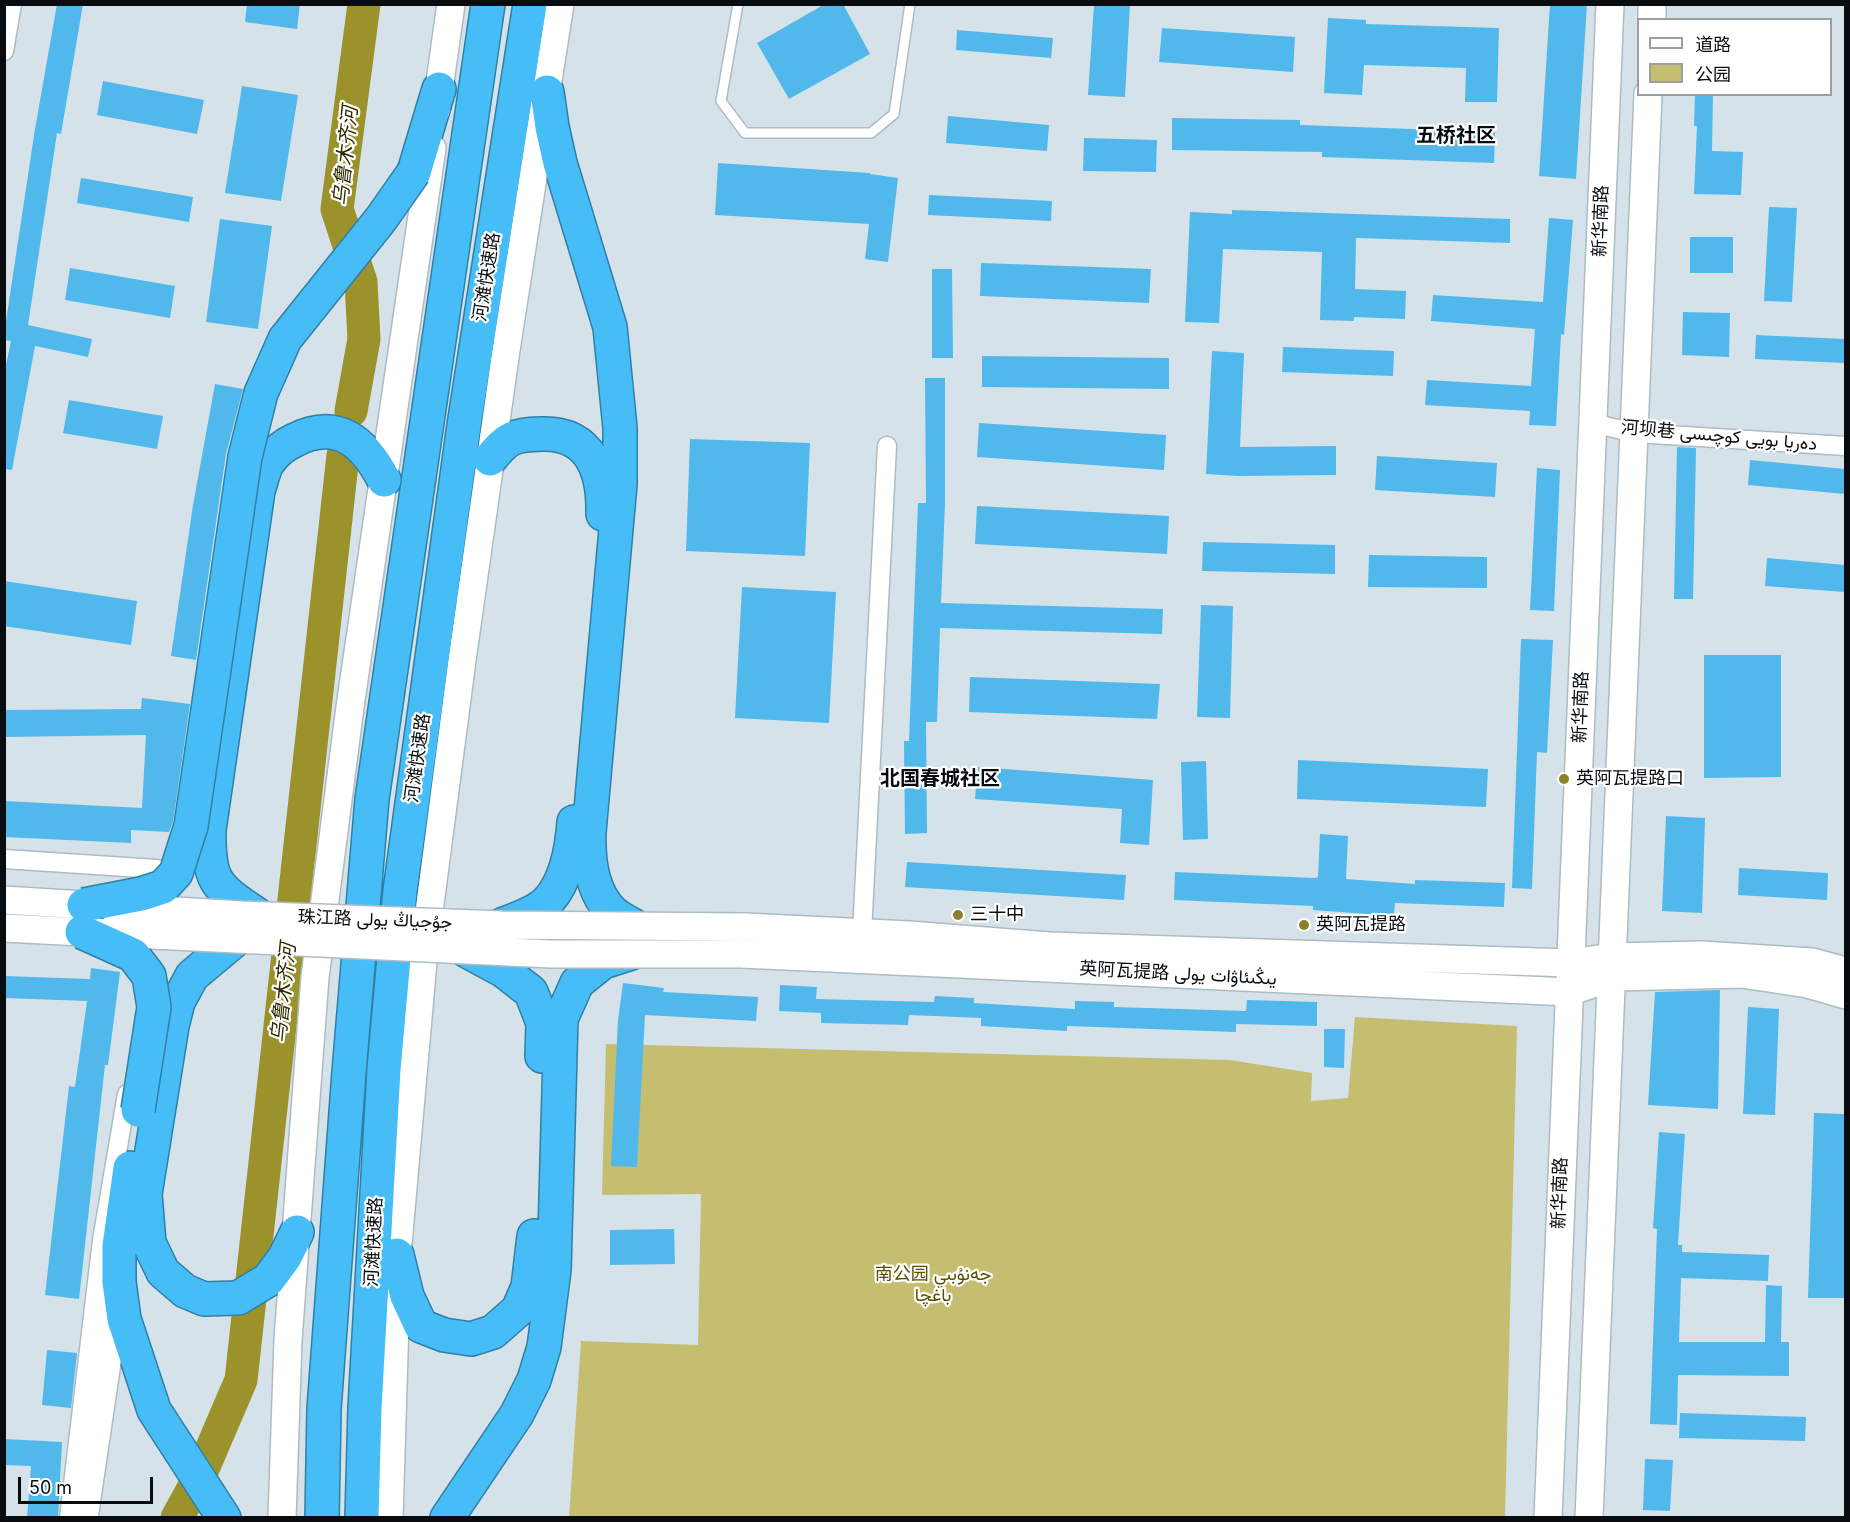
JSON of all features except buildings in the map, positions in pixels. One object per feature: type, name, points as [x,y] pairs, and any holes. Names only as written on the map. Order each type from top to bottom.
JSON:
[{"type":"highway","name":"河滩快速路","points":[[322,1518],[324,1409],[372,799],[488,4]]},
{"type":"highway","name":"河滩快速路","points":[[362,1518],[365,1408],[383,1081],[400,891],[464,425],[530,4]]},
{"type":"highway","points":[[83,918],[163,887],[176,873],[191,826],[245,457],[261,393],[285,339],[381,219],[414,172],[439,89]]},
{"type":"highway","points":[[502,925],[530,913],[547,902],[561,880],[572,848],[610,534],[620,484],[620,428],[610,327],[560,163],[546,92]]},
{"type":"highway","points":[[259,916],[230,896],[212,876],[208,858],[209,830],[258,491],[267,465],[277,452],[308,433],[337,431],[366,451],[375,462],[384,480]]},
{"type":"highway","points":[[397,1255],[406,1296],[421,1326],[444,1335],[471,1339],[493,1332],[518,1310],[544,1240],[561,1019],[577,983],[633,940],[600,896],[588,857],[610,534],[599,476],[584,447],[570,437],[552,433],[522,434],[505,441],[490,459]]},
{"type":"highway","points":[[83,918],[133,955],[149,976],[154,1007],[145,1194],[149,1243],[163,1272],[185,1291],[204,1299],[238,1298],[268,1280],[285,1257],[297,1232]]},
{"type":"highway","points":[[217,1507],[154,1410],[124,1319],[119,1281],[119,1246],[148,1114],[178,1002],[192,976],[235,939]]},
{"type":"highway","points":[[447,1518],[517,1414],[534,1380],[544,1347],[554,1270],[544,1240],[541,1112],[543,1023],[531,992],[504,971],[467,951]]},
{"type":"street","points":[[4,51],[12,4]]},
{"type":"street","points":[[282,1518],[288,1340],[315,976],[350,707],[451,4]]},
{"type":"street","points":[[389,1518],[397,1255],[424,950],[490,459],[560,4]]},
{"type":"street","name":"新华南路","points":[[1548,1518],[1610,4]]},
{"type":"street","points":[[1589,1518],[1648,96]]},
{"type":"street","name":"河坝巷 دەريا بويى كوچىسى","points":[[1592,423],[1635,433],[1845,446]]},
{"type":"street","points":[[862,933],[886,446]]},
{"type":"street","points":[[4,859],[157,869],[131,1071],[102,1240],[69,1518]]},
{"type":"street","name":"珠江路 جۇجياڭ يولى","points":[[4,900],[83,918],[235,939],[467,951],[551,954],[633,940],[745,927]]},
{"type":"street","name":"珠江路 جۇجياڭ يولى","points":[[4,928],[83,918],[259,916],[502,925],[742,954]]},
{"type":"street","name":"英阿瓦提路 يىڭىئاۋات يولى","points":[[745,927],[1048,946],[1570,963],[1612,967]]},
{"type":"street","name":"英阿瓦提路 يىڭىئاۋات يولى","points":[[742,954],[1569,992],[1612,967]]},
{"type":"street","points":[[1612,967],[1713,955],[1812,962],[1845,971]]},
{"type":"street","points":[[1612,967],[1742,975],[1808,984],[1845,995]]},
{"type":"street","points":[[84,1518],[119,1281]]},
{"type":"lane","points":[[738,4],[721,101],[745,133],[871,133],[894,114],[910,4]]},
{"type":"green space","name":"南公园 جەنۇبىي باغچا","points":[[1355,1017],[1517,1026],[1505,1517],[569,1518],[581,1341],[698,1345],[701,1194],[602,1195],[606,1044],[1230,1060],[1312,1073],[1311,1101],[1348,1098]]},
{"type":"waterway","name":"乌鲁木齐河","points":[[351,411],[364,339],[361,282],[337,209],[364,4]]},
{"type":"waterway","name":"乌鲁木齐河","points":[[177,1518],[199,1478],[241,1380],[343,455]]},
{"type":"place","name":"英阿瓦提路口","points":[[1564,779]]},
{"type":"place","name":"三十中","points":[[958,915]]},
{"type":"place","name":"英阿瓦提路","points":[[1304,925]]},
{"type":"district","name":"五桥社区","points":[[1456,136]]},
{"type":"district","name":"北国春城社区","points":[[940,779]]}]
